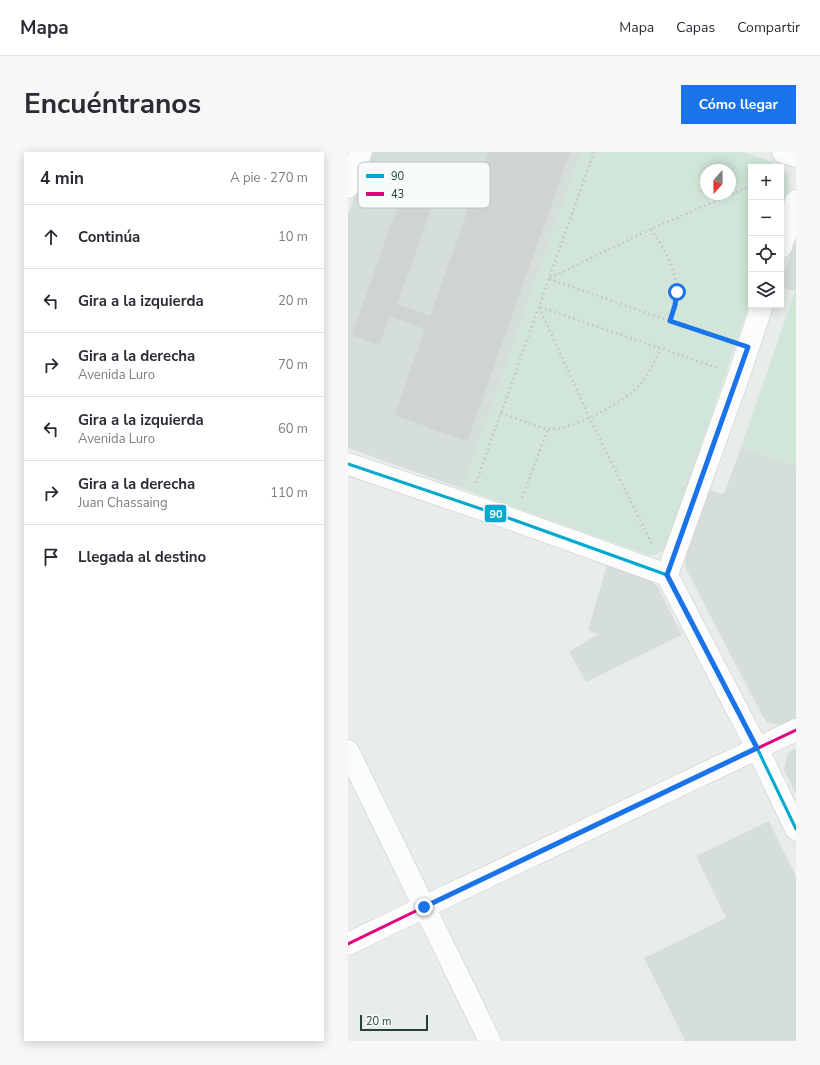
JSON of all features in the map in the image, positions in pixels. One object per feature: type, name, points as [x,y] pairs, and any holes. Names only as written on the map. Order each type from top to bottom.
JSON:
[{"type":"street","points":[[348,187],[361,152]]},
{"type":"street","points":[[783,152],[796,156]]},
{"type":"street","points":[[784,238],[796,201]]},
{"type":"street","points":[[667,575],[739,375],[761,308]]},
{"type":"street","points":[[348,464],[514,520],[667,575],[757,748],[796,829]]},
{"type":"street","points":[[348,944],[796,730]]},
{"type":"street","points":[[348,751],[490,1041]]},
{"type":"path","points":[[469,505],[594,152]]},
{"type":"path","points":[[549,279],[651,229],[748,187]]},
{"type":"path","points":[[651,229],[670,260],[675,277],[677,292],[670,321]]},
{"type":"path","points":[[549,279],[748,347]]},
{"type":"path","points":[[539,307],[739,375]]},
{"type":"path","points":[[539,307],[589,417],[667,575]]},
{"type":"path","points":[[501,413],[548,430],[562,428],[576,423],[614,405],[630,394],[640,385],[649,373],[660,349]]},
{"type":"path","points":[[514,520],[548,430]]},
{"type":"shaded area","points":[[371,152],[581,152],[463,489],[348,448],[348,215],[358,188],[358,208],[490,208],[490,162],[367,162]]},
{"type":"shaded area","points":[[796,238],[796,292],[784,288],[784,274]]},
{"type":"shaded area","points":[[741,447],[796,466],[796,718],[783,725],[767,722],[762,715],[687,571],[685,563],[686,553],[709,490],[724,494]]},
{"type":"shaded area","points":[[607,565],[648,578],[658,587],[682,635],[586,682],[569,652],[598,634],[588,630]]},
{"type":"shaded area","points":[[796,748],[796,794],[784,770],[789,752]]},
{"type":"shaded area","points":[[769,821],[796,876],[796,1041],[685,1041],[644,958],[726,918],[696,856]]},
{"type":"green space","points":[[581,152],[743,152],[776,164],[748,164],[748,308],[667,545],[662,551],[651,556],[463,489]]},
{"type":"green space","points":[[784,171],[788,178],[789,184],[784,204]]},
{"type":"green space","points":[[796,292],[796,466],[741,447]]},
{"type":"building","points":[[489,152],[570,152],[467,441],[395,415],[425,329],[389,316],[379,345],[352,335],[397,208],[431,208],[397,304],[430,316],[469,208],[490,208],[490,162],[485,162]]},
{"type":"transit line","name":"90","points":[[348,464],[514,520],[667,575],[757,748],[796,829]]},
{"type":"transit line","name":"43","points":[[348,944],[796,730]]},
{"type":"route","points":[[424,907],[757,748],[667,575],[748,347],[670,321],[677,292]]}]
